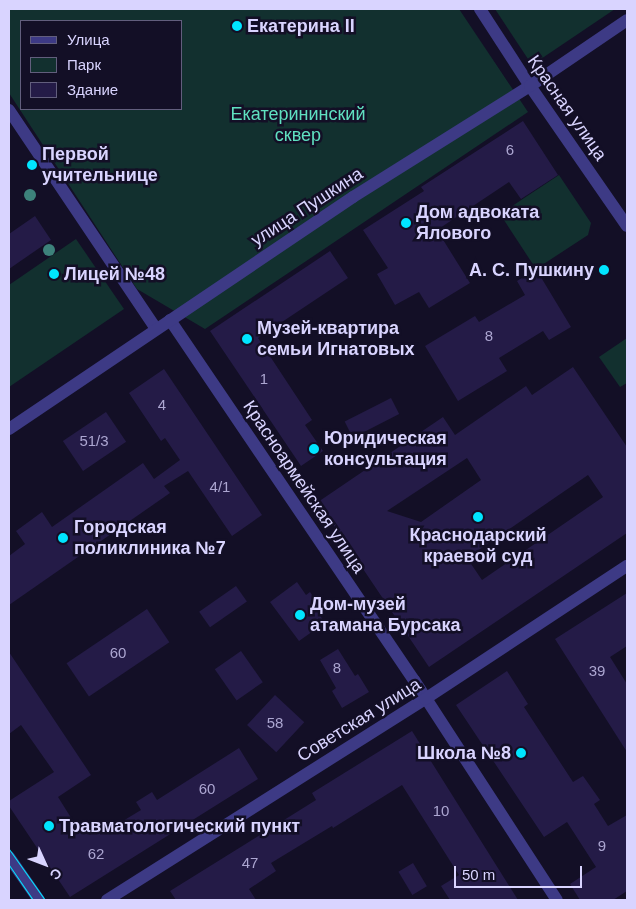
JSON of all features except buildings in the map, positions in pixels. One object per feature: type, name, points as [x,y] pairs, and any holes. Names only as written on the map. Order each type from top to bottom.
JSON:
[{"type":"street","name":"Красная улица","points":[[480,9],[530,86],[627,226]]},
{"type":"street","name":"улица Пушкина","points":[[9,429],[156,328],[353,197],[530,86],[627,20]]},
{"type":"street","points":[[9,110],[156,328]]},
{"type":"street","name":"Красноармейская улица","points":[[170,320],[425,699],[557,900]]},
{"type":"street","name":"Советская улица","points":[[107,900],[425,699],[627,566]]},
{"type":"street","points":[[9,857],[39,900]]},
{"type":"green space","name":"Екатерининский сквер","points":[[9,9],[459,9],[528,112],[205,329],[137,289],[20,110],[182,110],[182,20],[20,20],[20,110],[9,93]]},
{"type":"green space","points":[[495,9],[615,9],[532,65]]},
{"type":"green space","points":[[559,175],[591,223],[588,235],[536,269],[500,214]]},
{"type":"green space","name":"Лицей №48","points":[[76,239],[124,309],[9,387],[9,285]]},
{"type":"green space","points":[[627,338],[627,383],[620,387],[599,357]]},
{"type":"tram line","points":[[9,849],[45,900]]},
{"type":"tram line","points":[[9,865],[33,900]]},
{"type":"place","name":"Екатерина II","points":[[237,26]]},
{"type":"place","name":"Первой учительнице","points":[[32,165]]},
{"type":"place","name":"Дом адвоката Ялового","points":[[406,223]]},
{"type":"place","name":"А. С. Пушкину","points":[[604,270]]},
{"type":"place","name":"Лицей №48","points":[[54,274]]},
{"type":"place","name":"Музей-квартира семьи Игнатовых","points":[[247,339]]},
{"type":"place","name":"Юридическая консультация","points":[[314,449]]},
{"type":"place","name":"Краснодарский краевой суд","points":[[478,517]]},
{"type":"place","name":"Городская поликлиника №7","points":[[63,538]]},
{"type":"place","name":"Дом-музей атамана Бурсака","points":[[300,615]]},
{"type":"place","name":"Школа №8","points":[[521,753]]},
{"type":"place","name":"Травматологический пункт","points":[[49,826]]}]
